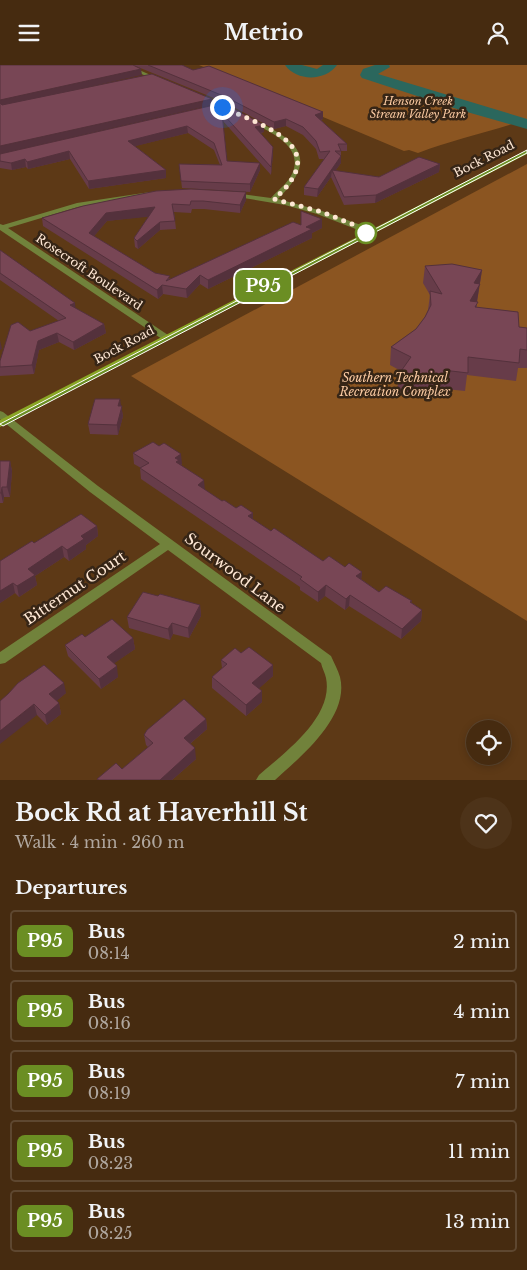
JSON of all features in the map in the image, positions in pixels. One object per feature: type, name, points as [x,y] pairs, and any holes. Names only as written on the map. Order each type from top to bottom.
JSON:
[{"type":"main road","name":"Bock Road","points":[[2,420],[527,151]]},
{"type":"street","points":[[124,65],[170,85]]},
{"type":"street","points":[[143,79],[153,77]]},
{"type":"street","points":[[248,119],[279,135],[291,145],[297,155],[299,165],[292,183],[274,199]]},
{"type":"street","points":[[1,227],[77,205],[156,193]]},
{"type":"street","points":[[223,194],[274,199],[322,212],[369,231]]},
{"type":"street","name":"Rosecroft Boulevard","points":[[1,227],[165,337]]},
{"type":"street","name":"Sourwood Lane","points":[[2,420],[250,606],[322,655],[329,665],[335,696],[327,715],[264,780]]},
{"type":"street","name":"Bitternut Court","points":[[0,659],[168,544]]},
{"type":"green space","name":"Henson Creek Stream Valley Park","points":[[199,65],[527,65],[527,119],[418,153],[409,150],[404,151]]},
{"type":"green space","name":"Southern Technical Recreation Complex","points":[[527,164],[527,621],[131,376]]},
{"type":"building","points":[[0,65],[133,65],[141,69],[0,100]]},
{"type":"building","points":[[148,65],[182,65],[193,70],[209,66],[323,112],[315,115],[347,144],[338,144],[341,151],[335,151],[341,156],[318,189],[304,187],[330,151],[320,152],[316,141],[303,127],[286,119],[274,122],[226,97]]},
{"type":"building","points":[[152,74],[212,99],[0,146],[0,103],[2,105]]},
{"type":"building","points":[[223,103],[264,125],[255,127],[273,147],[271,167],[222,113],[227,161],[260,163],[250,184],[181,181],[179,164],[222,165],[214,143],[187,126],[128,141],[166,170],[88,181],[69,151],[27,162],[25,159],[11,163],[0,161],[0,154]]},
{"type":"building","points":[[419,157],[440,164],[376,195],[344,197],[332,170],[379,177]]},
{"type":"building","points":[[191,189],[246,192],[240,205],[203,201],[191,201],[190,205],[172,204],[175,221],[160,222],[137,241],[134,238],[155,207],[106,213],[89,233],[155,273],[170,276],[166,281],[293,222],[301,225],[301,211],[322,219],[306,227],[312,229],[208,280],[200,275],[186,289],[162,285],[157,290],[42,218],[83,206],[156,191]]},
{"type":"building","points":[[0,250],[75,303],[70,305],[104,324],[73,342],[57,333],[38,341],[32,365],[0,367],[0,361],[11,325],[18,322],[30,331],[66,318],[0,273]]},
{"type":"building","points":[[452,264],[482,270],[474,283],[480,284],[470,301],[478,302],[475,307],[518,312],[519,327],[527,328],[527,350],[520,349],[519,363],[468,357],[468,373],[443,370],[447,379],[399,374],[411,357],[391,347],[416,329],[425,317],[431,305],[430,291],[442,294],[425,266]]},
{"type":"building","points":[[95,399],[120,399],[118,406],[122,406],[117,425],[88,424]]},
{"type":"building","points":[[153,442],[159,446],[164,443],[181,454],[175,458],[179,460],[176,462],[204,480],[198,485],[222,501],[224,500],[236,508],[241,505],[253,513],[248,516],[271,531],[274,528],[323,561],[329,556],[345,567],[349,563],[362,572],[356,576],[379,592],[386,586],[412,601],[410,602],[422,610],[402,629],[350,595],[346,599],[326,585],[318,592],[300,579],[302,577],[140,468],[149,463],[133,453]]},
{"type":"building","points":[[0,461],[10,461],[7,487],[2,487],[1,493],[0,493]]},
{"type":"building","points":[[81,514],[97,526],[81,536],[84,539],[67,550],[62,546],[28,569],[35,575],[17,586],[13,583],[0,591],[0,561]]},
{"type":"building","points":[[143,592],[158,596],[160,594],[200,605],[188,628],[172,623],[168,629],[127,617]]},
{"type":"building","points":[[112,619],[133,638],[107,657],[117,666],[99,679],[65,645],[82,634],[85,637]]},
{"type":"building","points":[[249,647],[273,665],[252,683],[262,691],[246,705],[212,677],[227,664],[221,660],[235,648],[241,653]]},
{"type":"building","points":[[44,665],[64,683],[49,694],[59,703],[45,715],[34,704],[0,731],[0,701],[18,683]]},
{"type":"building","points":[[184,699],[206,719],[184,738],[195,748],[160,780],[97,779],[116,763],[122,769],[153,743],[144,735],[147,730]]},
{"type":"waterway","points":[[292,65],[312,73],[327,70],[330,65]]},
{"type":"waterway","points":[[382,65],[383,67],[368,72],[367,75],[466,107],[527,124]]},
{"type":"bus line","name":"P95","points":[[0,424],[527,151]]},
{"type":"route","points":[[222,107],[272,130],[294,149],[299,165],[292,183],[274,199],[322,212],[369,231],[366,233]]}]
